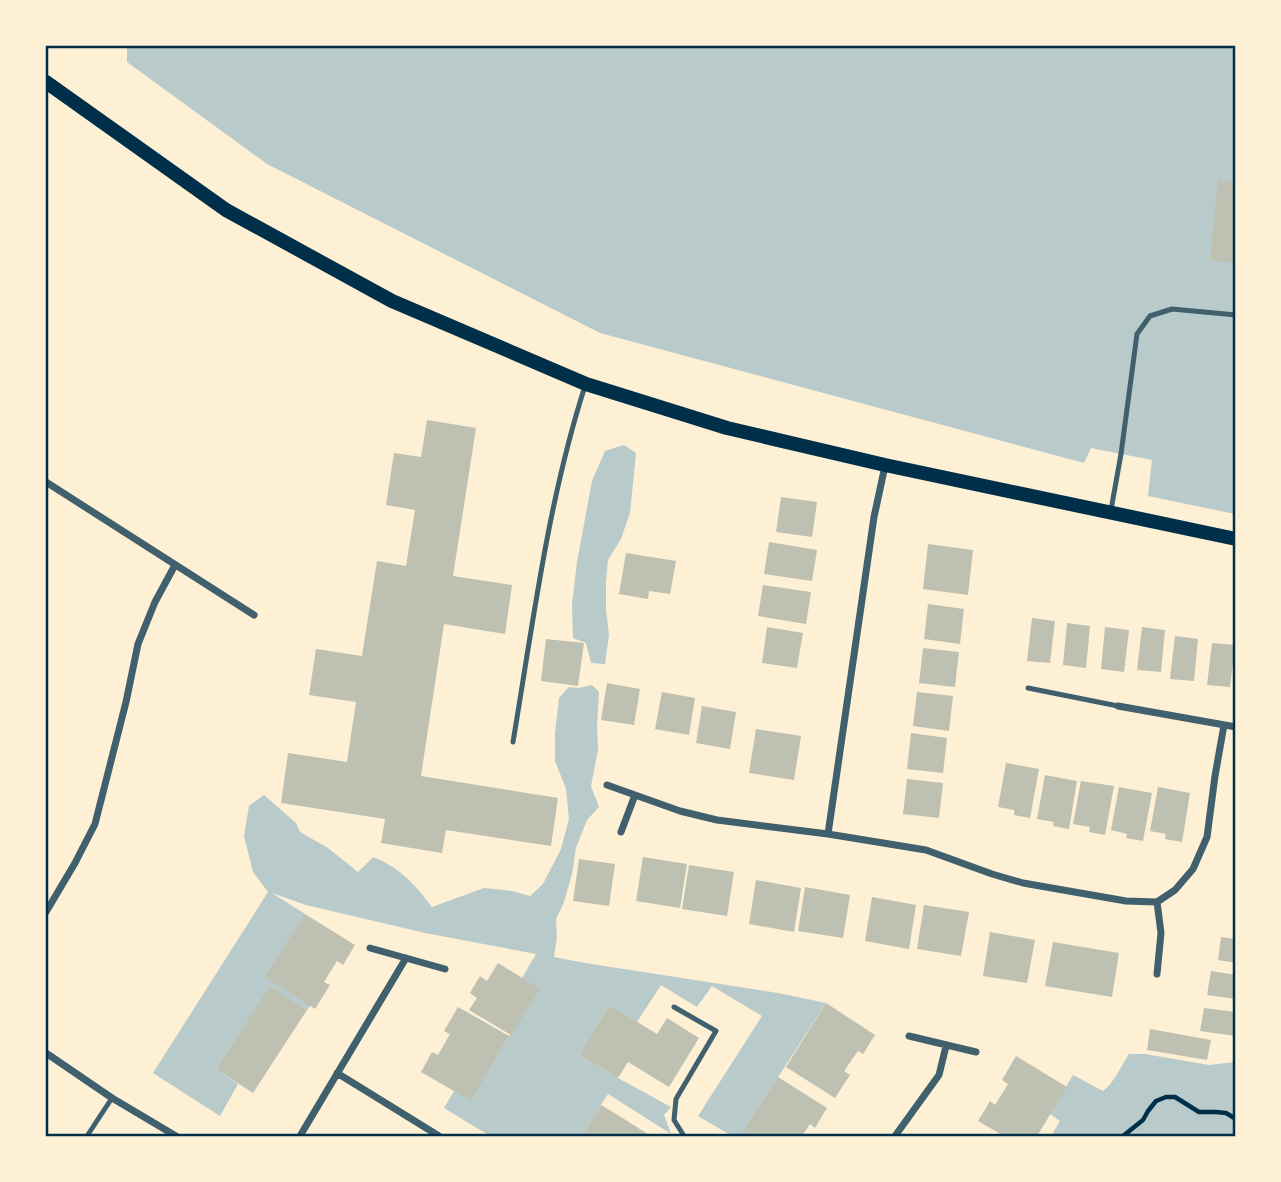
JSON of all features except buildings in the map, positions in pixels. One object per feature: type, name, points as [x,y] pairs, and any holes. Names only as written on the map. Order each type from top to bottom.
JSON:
[{"type":"main road","points":[[46,82],[226,210],[392,301],[586,384],[727,428],[886,465],[1236,539]]},
{"type":"street","points":[[828,834],[874,517],[886,465]]},
{"type":"street","points":[[46,482],[254,615]]},
{"type":"street","points":[[46,912],[96,824],[127,702],[138,644],[155,602],[176,565]]},
{"type":"street","points":[[1118,706],[1236,727]]},
{"type":"street","points":[[607,785],[680,811],[717,820],[926,850],[1023,883],[1126,901],[1157,902],[1175,890],[1193,869],[1207,837],[1224,725]]},
{"type":"street","points":[[621,832],[635,795]]},
{"type":"street","points":[[1157,902],[1161,933],[1157,974]]},
{"type":"street","points":[[370,948],[445,969]]},
{"type":"street","points":[[300,1136],[405,958]]},
{"type":"street","points":[[909,1036],[976,1052]]},
{"type":"street","points":[[895,1136],[939,1075],[946,1046]]},
{"type":"street","points":[[46,1053],[112,1098],[176,1136]]},
{"type":"street","points":[[337,1073],[439,1136]]},
{"type":"lane","points":[[1110,513],[1137,334],[1150,316],[1172,309],[1236,316]]},
{"type":"lane","points":[[513,742],[544,554],[571,430],[586,384]]},
{"type":"lane","points":[[1028,688],[1118,706]]},
{"type":"lane","points":[[674,1007],[716,1031],[676,1099],[674,1120],[684,1136]]},
{"type":"lane","points":[[87,1136],[112,1098]]},
{"type":"path","points":[[1123,1136],[1143,1120],[1156,1101],[1166,1097],[1175,1097],[1199,1112],[1226,1113],[1236,1119]]},
{"type":"shaded area","points":[[127,46],[1235,46],[1235,514],[1148,496],[1152,460],[1091,448],[1084,463],[600,333],[267,164],[127,62]]},
{"type":"shaded area","points":[[624,445],[636,453],[630,513],[621,539],[608,560],[606,610],[609,635],[605,664],[591,663],[586,643],[573,638],[572,604],[577,562],[592,481],[605,451]]},
{"type":"shaded area","points":[[592,685],[599,692],[598,750],[591,786],[599,807],[587,820],[576,848],[572,874],[556,919],[554,957],[826,1003],[740,1136],[732,1136],[698,1116],[762,1016],[712,986],[697,1007],[661,985],[637,1022],[609,1005],[579,1055],[671,1107],[664,1115],[671,1134],[608,1094],[581,1136],[490,1136],[444,1108],[454,1091],[471,1100],[539,990],[522,978],[536,954],[425,933],[306,905],[272,893],[305,914],[310,1006],[307,1010],[270,987],[216,1069],[238,1084],[220,1116],[153,1073],[268,892],[253,872],[244,836],[249,806],[264,795],[296,823],[300,832],[328,848],[358,872],[373,857],[383,861],[406,878],[432,907],[484,888],[530,896],[543,884],[561,849],[569,819],[566,789],[555,761],[559,698],[569,687]]},
{"type":"shaded area","points":[[1129,1054],[1145,1054],[1209,1065],[1235,1062],[1235,1136],[1051,1136],[1060,1121],[1050,1114],[1073,1075],[1103,1091],[1114,1079]]}]
